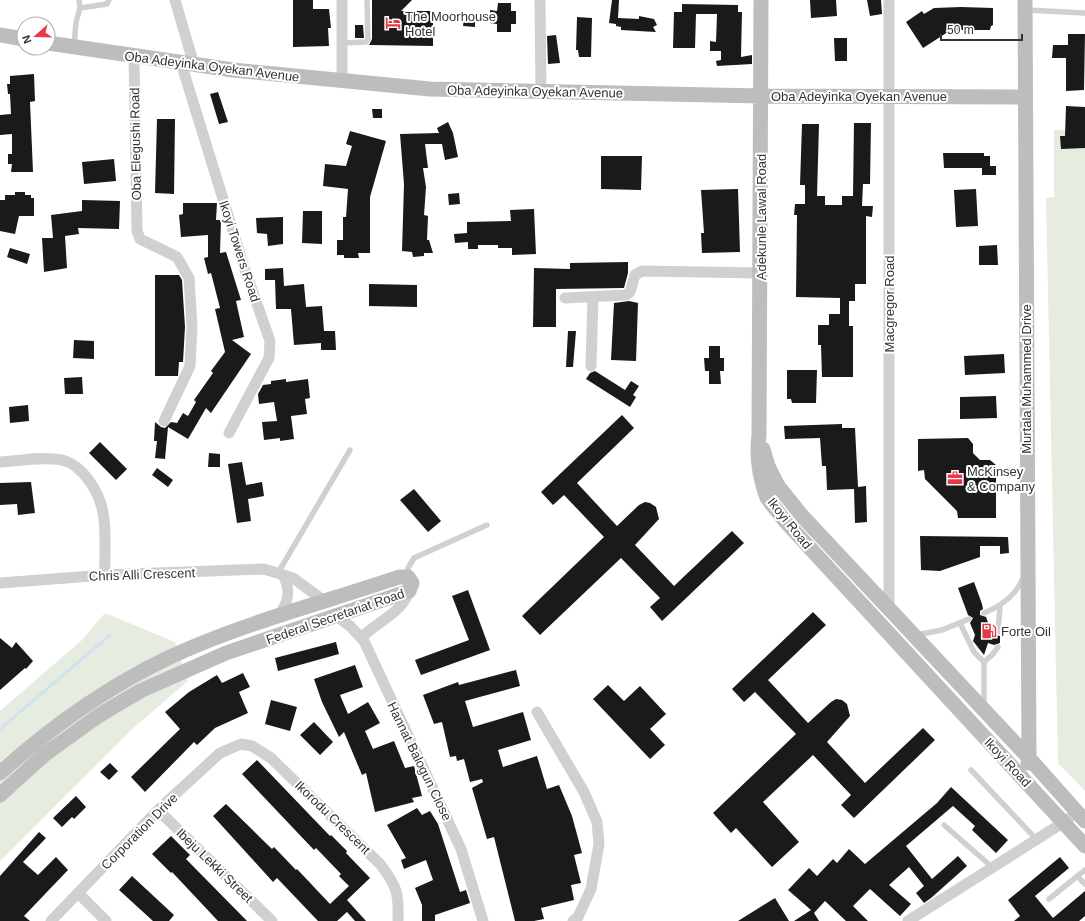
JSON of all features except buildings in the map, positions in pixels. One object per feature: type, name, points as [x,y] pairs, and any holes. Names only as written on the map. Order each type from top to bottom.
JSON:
[{"type":"main road","name":"Adekunle Lawal Road","points":[[759,435],[761,0]]},
{"type":"main road","name":"Murtala Muhammed Drive","points":[[1023,778],[1029,758],[1025,5]]},
{"type":"main road","points":[[0,35],[16,38]]},
{"type":"main road","name":"Oba Adeyinka Oyekan Avenue","points":[[56,44],[134,57],[233,70],[430,89],[761,96],[1025,96]]},
{"type":"main road","points":[[759,435],[768,466],[778,486]]},
{"type":"main road","points":[[759,435],[758,464],[767,498]]},
{"type":"main road","name":"Ikoyi Road","points":[[1081,816],[1029,758],[803,517],[778,486],[773,485],[768,487],[767,498],[785,521],[1085,846]]},
{"type":"main road","name":"Federal Secretariat Road","points":[[0,773],[49,730],[92,701],[132,677],[171,657],[279,615],[323,600],[399,577],[408,584],[335,615],[226,653],[140,691],[98,716],[44,755],[0,795]]},
{"type":"main road","points":[[1002,729],[1016,729],[1022,726],[1028,717]]},
{"type":"street","points":[[175,0],[187,64]]},
{"type":"street","points":[[342,0],[342,80]]},
{"type":"street","points":[[540,0],[541,92]]},
{"type":"street","name":"Macgregor Road","points":[[889,0],[889,608]]},
{"type":"street","name":"Oba Elegushi Road","points":[[134,57],[137,231],[140,239],[177,258],[188,278],[192,327],[190,366],[164,421]]},
{"type":"street","name":"Ikoyi Towers Road","points":[[187,64],[244,267],[270,341],[269,358],[229,433]]},
{"type":"street","points":[[565,298],[626,295],[630,292],[635,275],[642,271],[760,273]]},
{"type":"street","points":[[590,366],[593,297]]},
{"type":"street","points":[[0,462],[62,460],[75,466],[86,476],[97,494],[103,513],[105,575]]},
{"type":"street","name":"Chris Alli Crescent","points":[[0,582],[105,575],[264,569],[299,581],[323,600]]},
{"type":"street","points":[[279,615],[286,604],[289,594],[288,586],[281,574]]},
{"type":"street","points":[[362,637],[372,627],[398,609],[406,600],[408,584]]},
{"type":"street","name":"Hannat Balogun Close","points":[[335,615],[362,637],[461,849],[483,921]]},
{"type":"street","points":[[537,712],[584,792],[597,822],[599,844],[591,889],[578,917],[573,921]]},
{"type":"street","name":"Ikorodu Crescent","points":[[232,747],[241,744],[252,746],[271,758],[380,864],[392,880],[398,895],[398,921]]},
{"type":"street","name":"Corporation Drive","points":[[51,921],[158,810],[220,753],[232,747]]},
{"type":"street","name":"Ibeju Lekki Street","points":[[158,810],[272,921]]},
{"type":"street","points":[[908,921],[1064,822],[1081,816]]},
{"type":"street","points":[[78,893],[106,921]]},
{"type":"lane","points":[[74,47],[76,22],[80,8],[79,0]]},
{"type":"lane","points":[[80,8],[107,4],[108,0]]},
{"type":"lane","points":[[342,43],[366,42],[368,39],[367,0]]},
{"type":"lane","points":[[1025,5],[1085,13]]},
{"type":"lane","points":[[281,574],[350,450]]},
{"type":"lane","points":[[408,584],[408,568],[414,558],[487,525]]},
{"type":"lane","points":[[984,613],[1000,606],[1020,586],[1028,566]]},
{"type":"lane","points":[[998,632],[1000,606]]},
{"type":"lane","points":[[914,635],[942,630],[969,619]]},
{"type":"lane","points":[[960,623],[974,652],[984,662]]},
{"type":"lane","points":[[984,711],[984,662],[998,647]]},
{"type":"lane","points":[[971,770],[1036,840]]},
{"type":"lane","points":[[944,825],[992,867]]},
{"type":"lane","points":[[1049,900],[1085,870]]},
{"type":"lane","points":[[1077,876],[1085,884]]},
{"type":"shaded area","points":[[1054,130],[1085,130],[1085,791],[1058,763],[1046,198],[1054,197]]},
{"type":"shaded area","points":[[105,613],[175,642],[188,681],[131,730],[0,861],[0,711],[82,640]]},
{"type":"waterway","points":[[0,729],[110,635]]},
{"type":"place","name":"The Moorhouse Hotel","points":[[393,23]]},
{"type":"place","name":"McKinsey & Company","points":[[955,478]]},
{"type":"place","name":"Forte Oil","points":[[989,631]]}]
